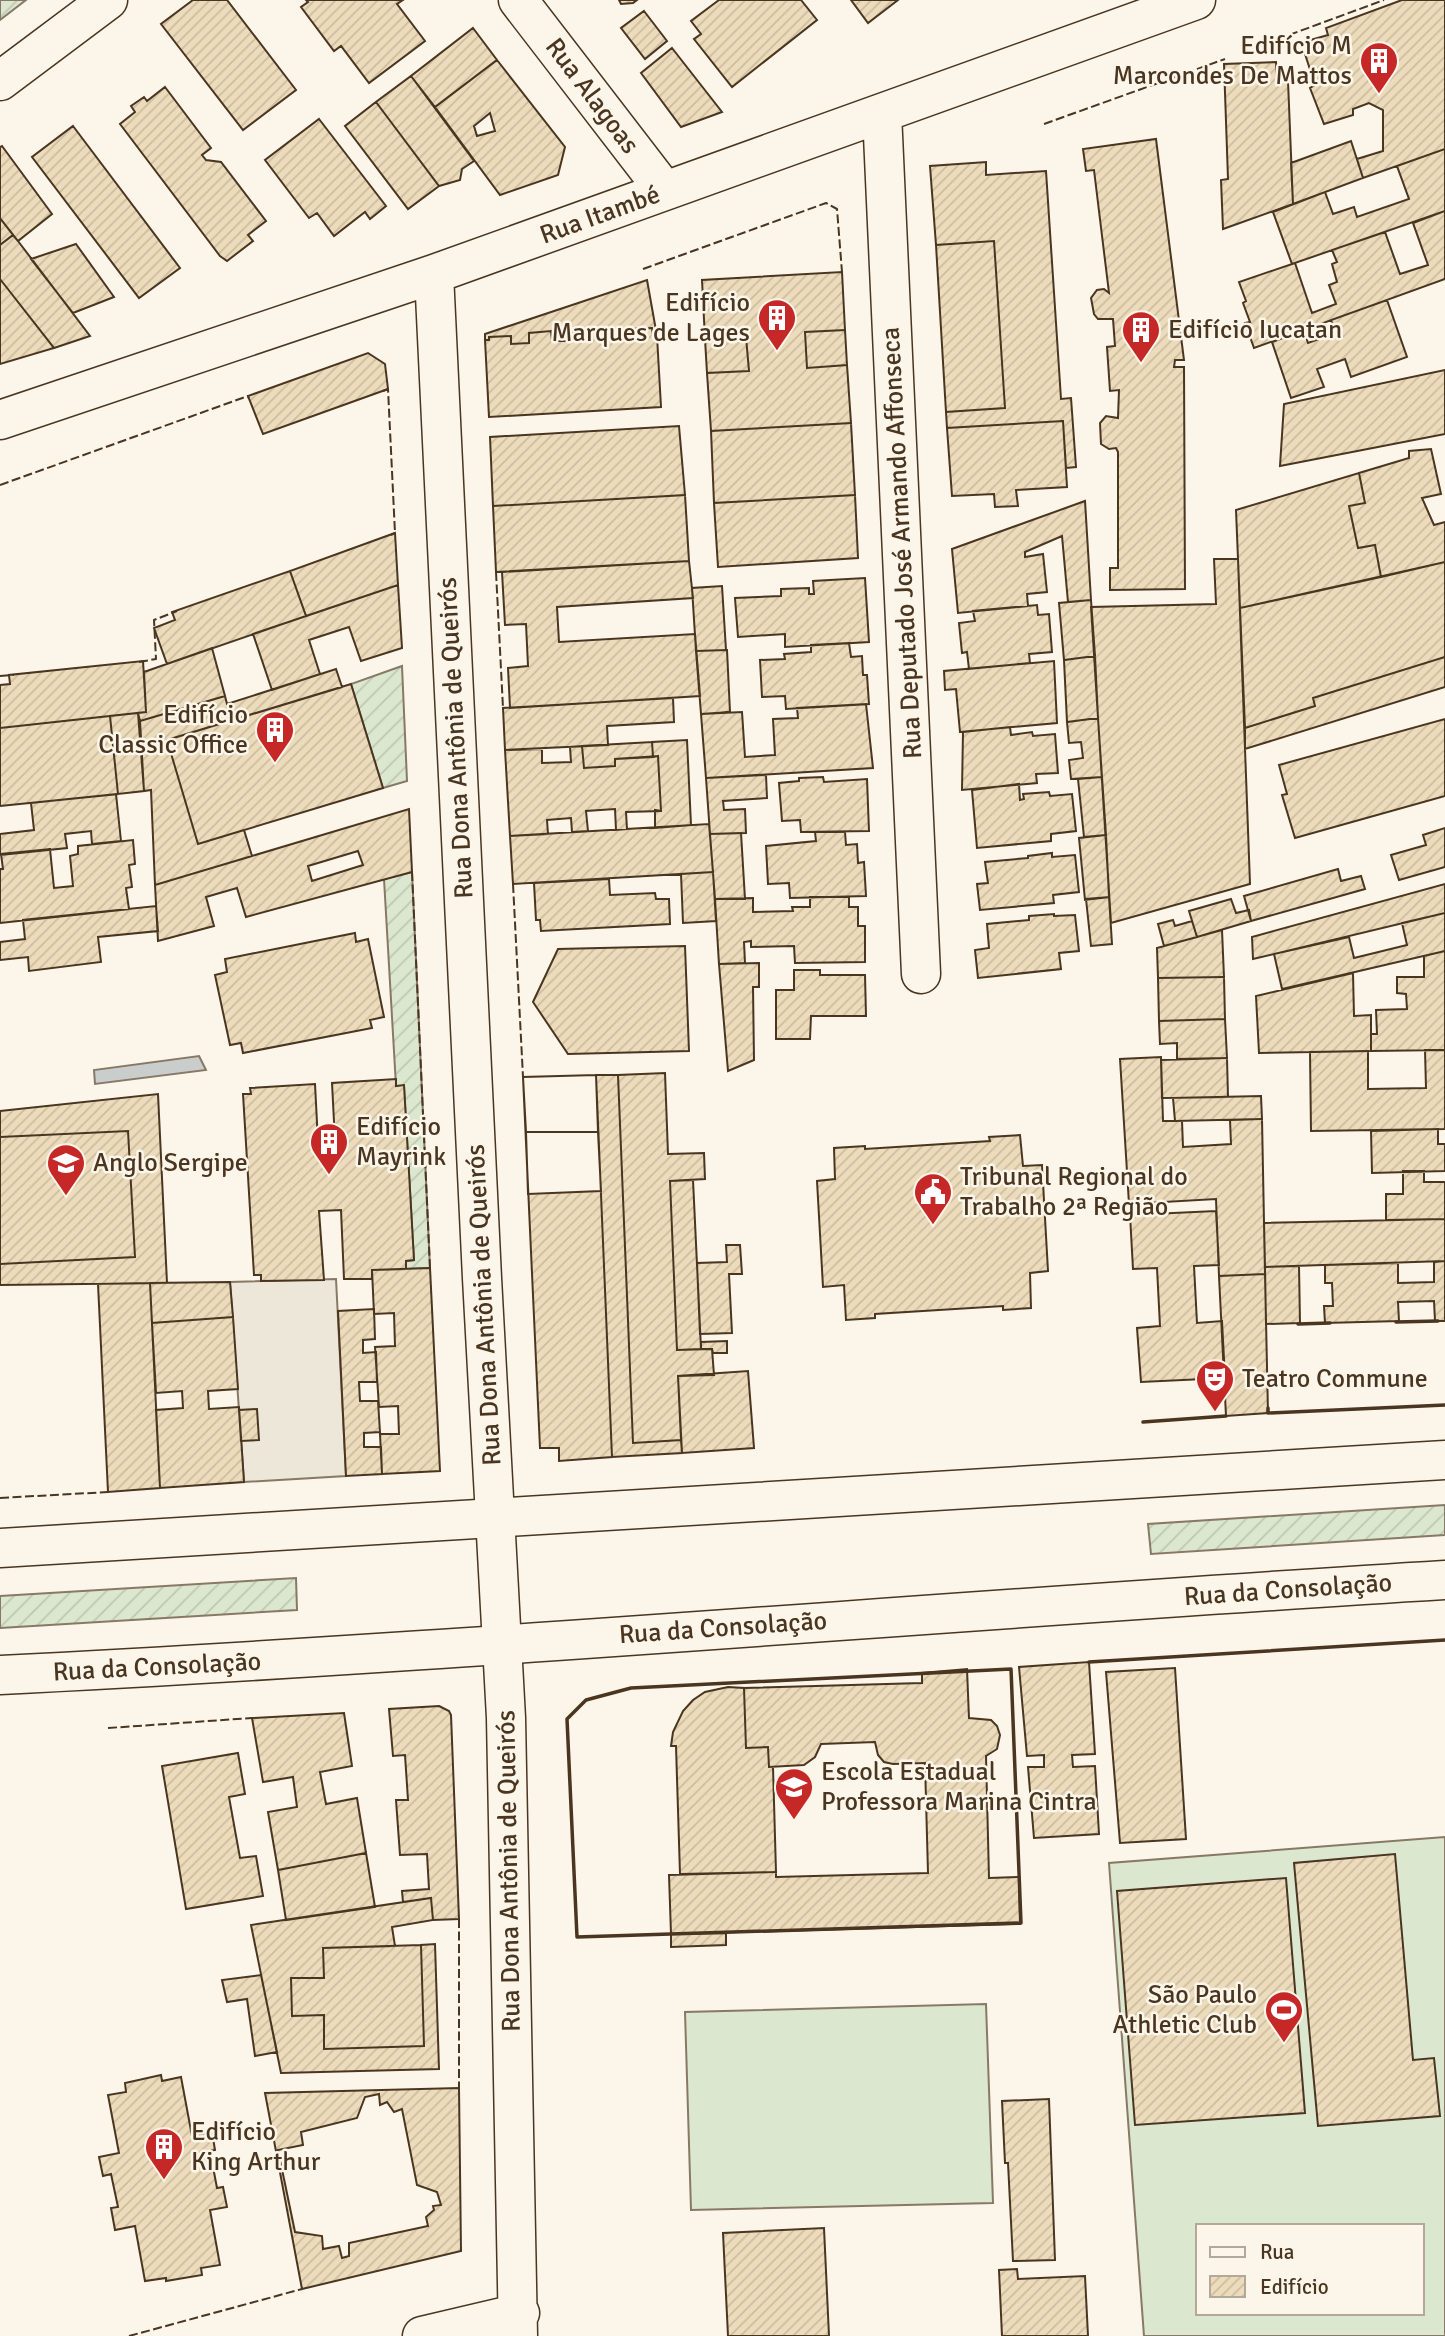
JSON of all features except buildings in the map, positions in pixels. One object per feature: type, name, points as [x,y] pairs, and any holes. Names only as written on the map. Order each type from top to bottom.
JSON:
[{"type":"street","points":[[0,81],[108,0]]},
{"type":"street","name":"Rua Alagoas","points":[[518,0],[665,191]]},
{"type":"street","name":"Rua Itambé","points":[[0,420],[434,274],[1196,0]]},
{"type":"street","name":"Rua Deputado José Armando Affonseca","points":[[882,113],[921,974]]},
{"type":"street","name":"Rua Dona Antônia de Queirós","points":[[434,274],[494,1517],[503,1644],[519,2324]]},
{"type":"street","points":[[0,1548],[1445,1460]]},
{"type":"street","name":"Rua da Consolação","points":[[0,1675],[198,1665],[1445,1580]]},
{"type":"street","points":[[422,2336],[519,2324]]},
{"type":"green space","points":[[0,0],[26,0],[0,20]]},
{"type":"green space","points":[[402,666],[407,781],[383,788],[351,684]]},
{"type":"green space","points":[[412,872],[430,1268],[406,1269],[406,1261],[414,1260],[404,1086],[396,1086],[384,879]]},
{"type":"green space","points":[[1445,1505],[1445,1535],[1151,1554],[1148,1524]]},
{"type":"green space","points":[[296,1578],[297,1610],[0,1628],[0,1596]]},
{"type":"green space","name":"São Paulo Athletic Club","points":[[1445,1837],[1445,2336],[1144,2336],[1109,1863]]},
{"type":"green space","points":[[986,2004],[993,2203],[691,2210],[685,2012]]},
{"type":"shaded area","points":[[199,1056],[206,1070],[95,1084],[94,1070]]},
{"type":"shaded area","points":[[336,1279],[346,1476],[244,1482],[230,1282]]},
{"type":"fence","points":[[1289,35],[1384,0]]},
{"type":"fence","points":[[1044,124],[1225,59]]},
{"type":"fence","points":[[643,269],[826,203],[837,209],[842,272]]},
{"type":"fence","points":[[383,391],[388,389],[395,533],[391,535]]},
{"type":"fence","points":[[0,485],[248,396],[249,399]]},
{"type":"fence","points":[[496,572],[503,708]]},
{"type":"fence","points":[[139,662],[156,659],[154,620],[177,611]]},
{"type":"fence","points":[[0,676],[14,675]]},
{"type":"fence","points":[[412,872],[430,1268]]},
{"type":"fence","points":[[513,884],[523,1077]]},
{"type":"fence","points":[[0,1498],[108,1492],[108,1488]]},
{"type":"fence","points":[[108,1728],[252,1718]]},
{"type":"fence","points":[[459,1919],[459,2088]]},
{"type":"fence","points":[[129,2336],[302,2289]]},
{"type":"wall","points":[[1396,1322],[1438,1321]]},
{"type":"wall","points":[[1298,1324],[1330,1323]]},
{"type":"wall","points":[[1268,1408],[1268,1413],[1445,1405]]},
{"type":"wall","points":[[1143,1422],[1226,1416]]},
{"type":"wall","points":[[1089,1662],[1445,1640]]},
{"type":"wall","points":[[1011,1669],[1021,1923],[577,1937],[567,1719],[586,1700],[631,1688],[1011,1669]]},
{"type":"place","name":"Edifício M Marcondes De Mattos","points":[[1379,95]]},
{"type":"place","name":"Edifício Marques de Lages","points":[[777,352]]},
{"type":"place","name":"Edifício Iucatan","points":[[1141,364]]},
{"type":"place","name":"Edifício Classic Office","points":[[275,764]]},
{"type":"place","name":"Edifício Mayrink","points":[[329,1176]]},
{"type":"place","name":"Anglo Sergipe","points":[[66,1197]]},
{"type":"place","name":"Tribunal Regional do Trabalho 2ª Região","points":[[933,1226]]},
{"type":"place","name":"Teatro Commune","points":[[1215,1413]]},
{"type":"place","name":"Escola Estadual Professora Marina Cintra","points":[[794,1821]]},
{"type":"place","name":"São Paulo Athletic Club","points":[[1284,2044]]},
{"type":"place","name":"Edifício King Arthur","points":[[164,2181]]}]
